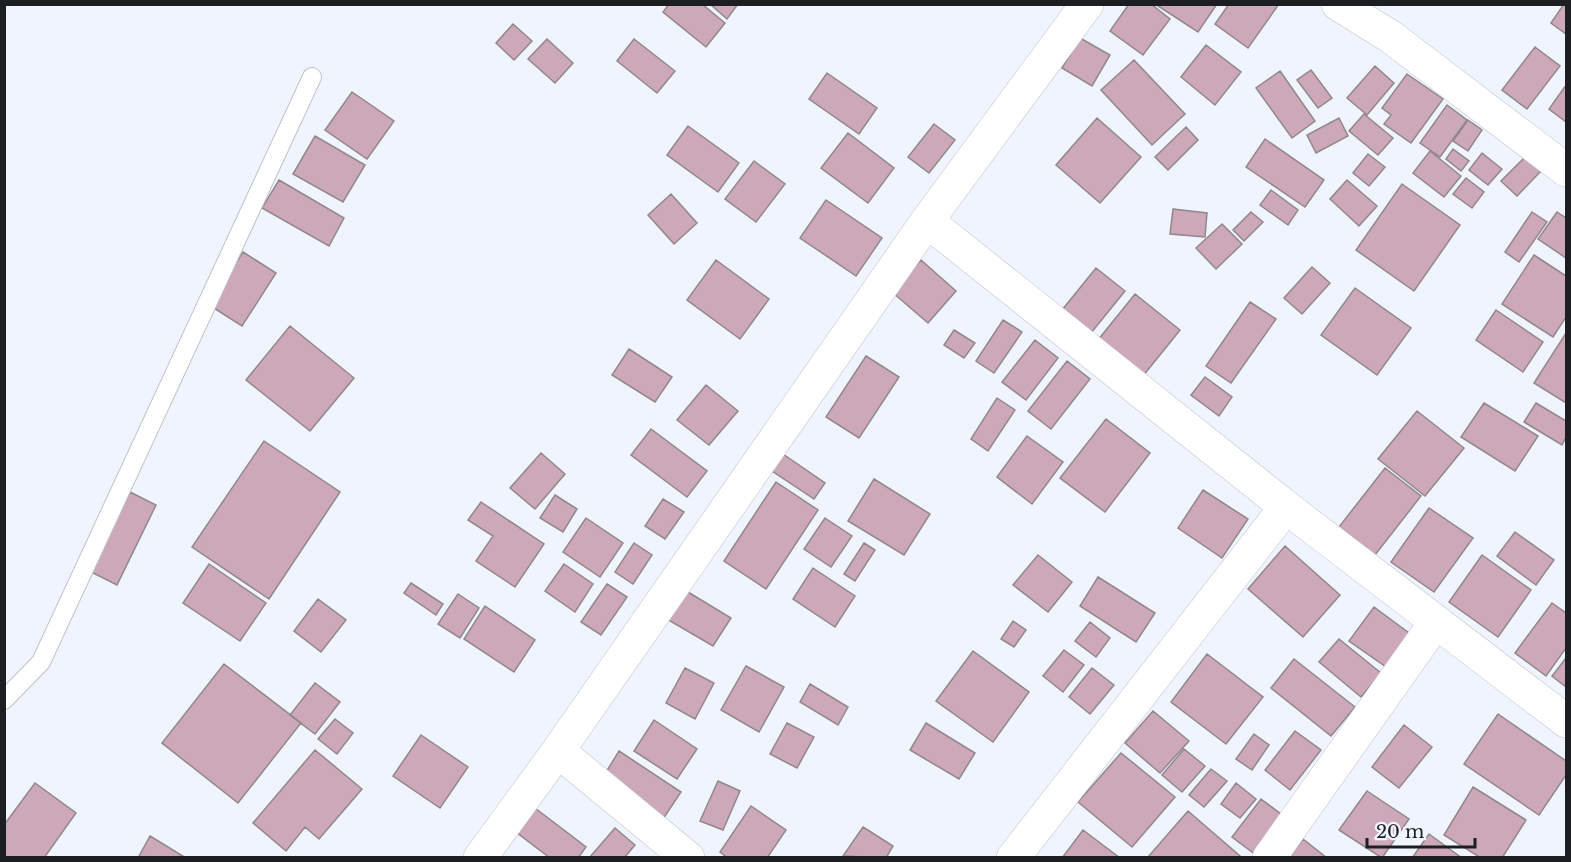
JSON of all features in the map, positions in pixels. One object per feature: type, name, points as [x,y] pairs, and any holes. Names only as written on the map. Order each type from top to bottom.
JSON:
[{"type":"street","points":[[480,858],[558,751],[927,221],[1087,4]]},
{"type":"street","points":[[1338,4],[1391,37],[1566,170]]},
{"type":"street","points":[[927,221],[1286,507],[1566,721]]},
{"type":"street","points":[[1013,858],[1286,507]]},
{"type":"street","points":[[1269,858],[1436,622]]},
{"type":"street","points":[[558,751],[688,858]]},
{"type":"lane","points":[[4,700],[41,662],[312,77]]},
{"type":"building","points":[[669,4],[702,4],[725,23],[706,47],[663,12]]},
{"type":"building","points":[[710,4],[738,4],[727,19]]},
{"type":"building","points":[[1129,4],[1151,4],[1170,19],[1143,55],[1110,31]]},
{"type":"building","points":[[1155,4],[1217,4],[1198,32]]},
{"type":"building","points":[[1229,4],[1279,4],[1248,48],[1215,24]]},
{"type":"building","points":[[1566,4],[1566,34],[1551,23]]},
{"type":"building","points":[[513,24],[532,41],[514,60],[496,43]]},
{"type":"building","points":[[1080,38],[1110,55],[1092,86],[1062,68]]},
{"type":"building","points":[[547,39],[573,63],[555,83],[528,59]]},
{"type":"building","points":[[634,39],[675,71],[657,93],[617,61]]},
{"type":"building","points":[[1206,45],[1241,72],[1215,105],[1181,77]]},
{"type":"building","points":[[1535,47],[1560,66],[1527,109],[1502,90]]},
{"type":"building","points":[[1134,60],[1185,114],[1152,145],[1101,90]]},
{"type":"building","points":[[1375,66],[1394,83],[1367,115],[1347,98]]},
{"type":"building","points":[[1311,70],[1332,98],[1318,108],[1297,80]]},
{"type":"building","points":[[1280,71],[1315,121],[1292,138],[1256,88]]},
{"type":"building","points":[[827,73],[877,108],[859,134],[809,99]]},
{"type":"building","points":[[1407,74],[1443,99],[1411,143],[1384,124],[1391,115],[1382,108]]},
{"type":"building","points":[[1566,85],[1566,122],[1549,109]]},
{"type":"building","points":[[352,92],[394,121],[367,159],[325,130]]},
{"type":"building","points":[[1447,105],[1467,120],[1440,157],[1420,143]]},
{"type":"building","points":[[1364,114],[1393,138],[1378,155],[1349,131]]},
{"type":"building","points":[[1097,118],[1141,157],[1100,203],[1056,165]]},
{"type":"building","points":[[1339,118],[1348,136],[1316,153],[1307,135]]},
{"type":"building","points":[[1468,120],[1482,130],[1468,151],[1453,141]]},
{"type":"building","points":[[934,124],[955,140],[929,173],[908,157]]},
{"type":"building","points":[[688,126],[739,163],[718,192],[667,155]]},
{"type":"building","points":[[1186,127],[1198,140],[1168,170],[1155,157]]},
{"type":"building","points":[[848,133],[894,168],[868,203],[821,168]]},
{"type":"building","points":[[315,136],[365,165],[343,202],[293,174]]},
{"type":"building","points":[[1265,139],[1324,180],[1305,207],[1246,167]]},
{"type":"building","points":[[1453,149],[1469,161],[1461,171],[1446,159]]},
{"type":"building","points":[[1430,151],[1461,176],[1444,197],[1413,173]]},
{"type":"building","points":[[1482,153],[1502,169],[1488,185],[1469,170]]},
{"type":"building","points":[[1368,154],[1385,167],[1369,186],[1353,173]]},
{"type":"building","points":[[1526,156],[1541,171],[1517,196],[1501,181]]},
{"type":"building","points":[[754,161],[785,184],[756,222],[725,199]]},
{"type":"building","points":[[1466,178],[1484,192],[1472,208],[1453,194]]},
{"type":"building","points":[[279,180],[344,218],[329,246],[262,208]]},
{"type":"building","points":[[1347,180],[1377,206],[1359,226],[1330,199]]},
{"type":"building","points":[[1402,184],[1460,225],[1414,291],[1356,250]]},
{"type":"building","points":[[1271,190],[1298,210],[1288,225],[1260,205]]},
{"type":"building","points":[[671,194],[697,223],[674,244],[648,215]]},
{"type":"building","points":[[826,200],[882,238],[856,276],[800,238]]},
{"type":"building","points":[[1173,209],[1207,213],[1205,237],[1170,234]]},
{"type":"building","points":[[1251,212],[1263,222],[1244,241],[1233,230]]},
{"type":"building","points":[[1532,212],[1547,222],[1519,262],[1505,252]]},
{"type":"building","points":[[1557,212],[1566,218],[1566,258],[1538,239]]},
{"type":"building","points":[[1222,224],[1242,244],[1216,269],[1196,248]]},
{"type":"building","points":[[243,252],[276,273],[242,326],[209,305]]},
{"type":"building","points":[[1534,255],[1566,276],[1566,317],[1553,337],[1502,304]]},
{"type":"building","points":[[716,260],[769,299],[740,339],[687,300]]},
{"type":"building","points":[[921,260],[956,291],[928,323],[892,292]]},
{"type":"building","points":[[1312,267],[1330,283],[1302,314],[1284,298]]},
{"type":"building","points":[[1096,268],[1125,291],[1087,338],[1058,315]]},
{"type":"building","points":[[1355,288],[1411,328],[1377,375],[1321,335]]},
{"type":"building","points":[[1135,294],[1180,330],[1139,381],[1094,345]]},
{"type":"building","points":[[1250,302],[1276,319],[1231,383],[1206,366]]},
{"type":"building","points":[[1496,310],[1543,342],[1523,372],[1476,340]]},
{"type":"building","points":[[1003,320],[1022,332],[994,373],[976,361]]},
{"type":"building","points":[[290,326],[354,378],[310,431],[246,380]]},
{"type":"building","points":[[954,330],[975,343],[964,358],[944,345]]},
{"type":"building","points":[[1566,333],[1566,403],[1534,383]]},
{"type":"building","points":[[1035,340],[1058,358],[1026,400],[1002,382]]},
{"type":"building","points":[[629,349],[672,377],[655,402],[612,375]]},
{"type":"building","points":[[866,356],[899,377],[859,438],[826,417]]},
{"type":"building","points":[[1067,361],[1090,379],[1051,429],[1028,411]]},
{"type":"building","points":[[1205,377],[1232,397],[1219,416],[1191,395]]},
{"type":"building","points":[[706,385],[738,411],[709,445],[677,420]]},
{"type":"building","points":[[997,398],[1015,410],[988,451],[971,439]]},
{"type":"building","points":[[1484,403],[1538,436],[1515,471],[1461,437]]},
{"type":"building","points":[[1536,403],[1566,421],[1566,437],[1562,445],[1524,422]]},
{"type":"building","points":[[1417,411],[1464,448],[1425,496],[1378,459]]},
{"type":"building","points":[[1106,419],[1150,453],[1105,512],[1060,478]]},
{"type":"building","points":[[651,429],[707,471],[687,497],[631,455]]},
{"type":"building","points":[[1027,436],[1063,462],[1032,504],[997,477]]},
{"type":"building","points":[[264,441],[340,492],[269,599],[192,547]]},
{"type":"building","points":[[541,453],[565,474],[535,509],[510,488]]},
{"type":"building","points":[[783,454],[825,483],[814,499],[772,471]]},
{"type":"building","points":[[1385,468],[1421,496],[1375,555],[1339,527]]},
{"type":"building","points":[[874,479],[930,514],[904,555],[848,521]]},
{"type":"building","points":[[776,482],[818,510],[766,589],[724,561]]},
{"type":"building","points":[[1203,490],[1248,519],[1222,558],[1178,528]]},
{"type":"building","points":[[130,492],[156,505],[117,585],[91,572]]},
{"type":"building","points":[[555,495],[577,509],[563,532],[540,518]]},
{"type":"building","points":[[663,499],[684,512],[665,539],[645,526]]},
{"type":"building","points":[[481,502],[544,544],[515,587],[476,561],[493,536],[468,520]]},
{"type":"building","points":[[1429,508],[1473,538],[1434,592],[1391,562]]},
{"type":"building","points":[[586,518],[623,543],[600,577],[563,552]]},
{"type":"building","points":[[825,518],[852,536],[831,567],[804,549]]},
{"type":"building","points":[[1515,532],[1554,560],[1536,585],[1497,556]]},
{"type":"building","points":[[634,543],[652,555],[633,584],[615,572]]},
{"type":"building","points":[[864,543],[875,550],[855,581],[844,574]]},
{"type":"building","points":[[1285,546],[1340,595],[1303,637],[1248,589]]},
{"type":"building","points":[[1038,555],[1072,582],[1048,612],[1013,585]]},
{"type":"building","points":[[1482,555],[1531,590],[1498,637],[1449,602]]},
{"type":"building","points":[[209,564],[266,603],[240,641],[183,603]]},
{"type":"building","points":[[564,564],[593,584],[575,612],[545,591]]},
{"type":"building","points":[[813,568],[855,596],[835,627],[793,599]]},
{"type":"building","points":[[1098,577],[1155,613],[1136,642],[1080,606]]},
{"type":"building","points":[[411,583],[443,604],[436,615],[404,593]]},
{"type":"building","points":[[607,584],[627,597],[601,635],[581,622]]},
{"type":"building","points":[[683,589],[731,618],[713,646],[665,618]]},
{"type":"building","points":[[458,594],[479,608],[460,638],[438,624]]},
{"type":"building","points":[[318,599],[346,620],[321,652],[294,631]]},
{"type":"building","points":[[1552,603],[1566,613],[1566,648],[1546,676],[1515,653]]},
{"type":"building","points":[[485,606],[535,640],[514,672],[464,639]]},
{"type":"building","points":[[1374,607],[1413,636],[1389,669],[1349,641]]},
{"type":"building","points":[[1013,621],[1026,630],[1014,647],[1001,639]]},
{"type":"building","points":[[1090,622],[1110,638],[1096,657],[1075,641]]},
{"type":"building","points":[[1339,639],[1381,673],[1361,697],[1319,662]]},
{"type":"building","points":[[1064,650],[1084,665],[1063,692],[1043,676]]},
{"type":"building","points":[[973,651],[1029,692],[993,742],[936,701]]},
{"type":"building","points":[[1207,654],[1263,697],[1226,744],[1171,702]]},
{"type":"building","points":[[1566,658],[1566,687],[1552,676]]},
{"type":"building","points":[[1294,659],[1355,707],[1331,736],[1271,688]]},
{"type":"building","points":[[224,664],[301,723],[238,803],[162,743]]},
{"type":"building","points":[[746,666],[784,687],[759,732],[721,710]]},
{"type":"building","points":[[685,668],[714,683],[695,719],[666,703]]},
{"type":"building","points":[[1092,668],[1114,685],[1090,714],[1069,697]]},
{"type":"building","points":[[315,683],[340,702],[315,734],[290,715]]},
{"type":"building","points":[[810,684],[848,707],[838,725],[800,702]]},
{"type":"building","points":[[1153,711],[1189,741],[1160,773],[1125,743]]},
{"type":"building","points":[[1498,714],[1566,761],[1566,775],[1539,815],[1464,764]]},
{"type":"building","points":[[335,719],[353,733],[337,754],[318,739]]},
{"type":"building","points":[[654,720],[697,749],[677,779],[634,751]]},
{"type":"building","points":[[787,723],[814,737],[797,768],[770,754]]},
{"type":"building","points":[[926,723],[975,753],[959,779],[910,750]]},
{"type":"building","points":[[1404,725],[1432,747],[1399,788],[1372,767]]},
{"type":"building","points":[[1295,731],[1321,750],[1290,790],[1265,770]]},
{"type":"building","points":[[1254,734],[1269,745],[1252,770],[1236,759]]},
{"type":"building","points":[[421,735],[468,767],[440,808],[393,776]]},
{"type":"building","points":[[1184,749],[1205,766],[1182,792],[1162,775]]},
{"type":"building","points":[[315,750],[362,789],[319,839],[305,827],[286,851],[253,823]]},
{"type":"building","points":[[619,751],[681,792],[661,822],[600,782]]},
{"type":"building","points":[[1121,753],[1175,797],[1132,847],[1078,802]]},
{"type":"building","points":[[1211,769],[1227,781],[1204,807],[1189,795]]},
{"type":"building","points":[[718,781],[740,791],[723,830],[700,821]]},
{"type":"building","points":[[35,783],[76,813],[44,858],[5,858],[4,825]]},
{"type":"building","points":[[1236,783],[1256,799],[1240,818],[1221,804]]},
{"type":"building","points":[[1473,787],[1526,820],[1502,858],[1481,858],[1444,835]]},
{"type":"building","points":[[1367,791],[1409,819],[1382,858],[1339,830]]},
{"type":"building","points":[[1261,799],[1285,817],[1256,855],[1232,837]]},
{"type":"building","points":[[751,806],[786,830],[767,858],[728,858],[720,852]]},
{"type":"building","points":[[535,808],[586,847],[578,858],[550,858],[516,832]]},
{"type":"building","points":[[1188,811],[1240,856],[1239,858],[1148,857]]},
{"type":"building","points":[[863,827],[893,846],[886,858],[843,856]]},
{"type":"building","points":[[615,828],[635,845],[624,858],[589,858]]},
{"type":"building","points":[[1083,830],[1120,858],[1062,858]]},
{"type":"building","points":[[1429,834],[1462,858],[1412,858]]},
{"type":"building","points":[[150,836],[186,858],[138,858]]},
{"type":"building","points":[[1303,839],[1327,858],[1288,858]]}]
